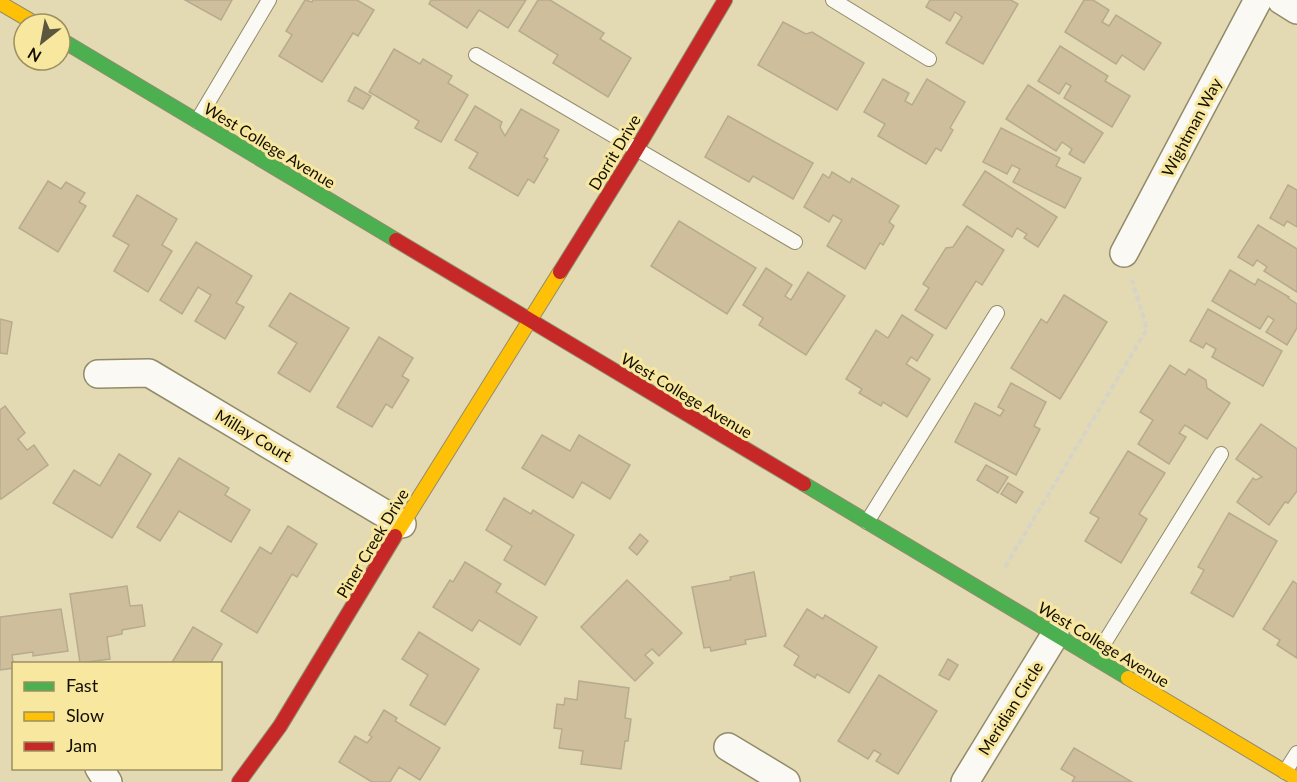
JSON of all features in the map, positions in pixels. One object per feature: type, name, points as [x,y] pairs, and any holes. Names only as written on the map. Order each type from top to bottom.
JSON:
[{"type":"main road","name":"Dorrit Drive","points":[[531,320],[725,0]]},
{"type":"main road","points":[[0,3],[15,12]]},
{"type":"main road","name":"West College Avenue","points":[[72,46],[1291,776]]},
{"type":"main road","name":"Piner Creek Drive","points":[[239,782],[279,726],[402,524],[531,320]]},
{"type":"street","name":"Wightman Way","points":[[1124,253],[1258,0]]},
{"type":"street","points":[[1281,0],[1297,10]]},
{"type":"street","name":"Millay Court","points":[[98,374],[149,373],[402,524]]},
{"type":"street","name":"Meridian Circle","points":[[965,782],[1055,635]]},
{"type":"street","points":[[728,747],[786,782]]},
{"type":"lane","points":[[197,121],[269,0]]},
{"type":"lane","points":[[833,0],[929,59]]},
{"type":"lane","points":[[476,56],[795,242]]},
{"type":"lane","points":[[867,522],[997,313]]},
{"type":"lane","points":[[1095,658],[1221,454]]},
{"type":"lane","points":[[1291,776],[1297,753]]},
{"type":"path","points":[[989,595],[1147,329],[1124,253]]},
{"type":"building","points":[[185,0],[232,0],[221,20]]},
{"type":"building","points":[[305,0],[312,2],[313,0],[357,0],[374,10],[358,36],[353,33],[322,82],[279,56],[292,35],[286,31]]},
{"type":"building","points":[[431,0],[526,0],[508,28],[479,10],[467,28],[429,4]]},
{"type":"building","points":[[538,0],[550,0],[604,33],[600,39],[631,58],[608,97],[553,63],[558,55],[519,31]]},
{"type":"building","points":[[930,0],[1011,0],[1018,4],[983,64],[946,43],[962,17],[955,12],[950,21],[926,7]]},
{"type":"building","points":[[1084,0],[1093,0],[1109,10],[1102,22],[1109,26],[1116,15],[1161,43],[1144,70],[1122,55],[1116,64],[1065,32]]},
{"type":"building","points":[[783,22],[806,34],[812,32],[864,63],[837,110],[758,65]]},
{"type":"building","points":[[1060,46],[1108,76],[1105,81],[1130,96],[1112,127],[1064,98],[1071,86],[1066,83],[1059,94],[1038,81]]},
{"type":"building","points":[[394,49],[420,64],[423,59],[452,76],[448,83],[468,95],[441,142],[415,128],[419,121],[369,92]]},
{"type":"building","points":[[883,79],[909,93],[905,101],[912,105],[927,79],[965,102],[950,128],[953,130],[941,151],[936,148],[926,164],[878,136],[885,124],[864,112]]},
{"type":"building","points":[[1028,85],[1103,133],[1084,163],[1069,154],[1072,149],[1062,142],[1056,151],[1006,119]]},
{"type":"building","points":[[355,87],[371,96],[363,109],[348,101]]},
{"type":"building","points":[[475,106],[502,122],[500,127],[505,136],[521,109],[559,130],[544,157],[548,159],[534,183],[528,179],[518,196],[469,168],[478,153],[455,140]]},
{"type":"building","points":[[728,116],[813,163],[793,199],[753,176],[749,182],[705,157]]},
{"type":"building","points":[[1001,128],[1060,158],[1056,166],[1081,178],[1065,208],[1013,182],[1020,169],[1012,165],[1007,174],[983,162]]},
{"type":"building","points":[[985,171],[1057,217],[1038,247],[1024,238],[1027,234],[1017,228],[1012,237],[963,205]]},
{"type":"building","points":[[832,172],[850,183],[852,178],[899,206],[889,222],[894,226],[883,245],[880,243],[865,269],[827,246],[842,220],[833,215],[829,222],[804,207],[823,174],[829,178]]},
{"type":"building","points":[[48,181],[61,189],[66,182],[85,193],[79,202],[86,206],[58,252],[19,228]]},
{"type":"building","points":[[1288,185],[1297,190],[1297,227],[1287,221],[1284,226],[1270,218]]},
{"type":"building","points":[[137,195],[177,219],[162,245],[172,251],[148,292],[114,271],[129,245],[113,236]]},
{"type":"building","points":[[679,221],[756,268],[727,314],[651,266]]},
{"type":"building","points":[[1258,225],[1297,249],[1297,292],[1264,271],[1267,267],[1257,260],[1253,266],[1238,257]]},
{"type":"building","points":[[967,226],[1004,250],[982,285],[976,281],[946,329],[915,310],[929,288],[923,284],[946,248],[953,247]]},
{"type":"building","points":[[196,242],[252,276],[236,303],[244,307],[225,339],[195,321],[211,295],[198,287],[182,314],[160,300]]},
{"type":"building","points":[[766,268],[792,285],[785,296],[791,300],[808,272],[845,296],[806,355],[759,325],[763,318],[743,305]]},
{"type":"building","points":[[1230,270],[1255,285],[1258,279],[1297,304],[1297,328],[1287,345],[1266,332],[1274,320],[1268,316],[1260,329],[1212,301]]},
{"type":"building","points":[[290,293],[349,328],[310,392],[278,373],[297,343],[269,326]]},
{"type":"building","points":[[1064,295],[1107,322],[1060,399],[1011,368],[1041,319],[1047,323]]},
{"type":"building","points":[[1208,309],[1282,351],[1263,386],[1212,357],[1216,349],[1206,343],[1203,348],[1190,341]]},
{"type":"building","points":[[902,315],[933,335],[917,361],[911,357],[906,364],[930,379],[907,417],[883,402],[881,406],[859,393],[862,389],[846,379],[876,330],[888,338]]},
{"type":"building","points":[[0,319],[12,322],[7,354],[0,353]]},
{"type":"building","points":[[379,337],[413,358],[402,376],[409,380],[392,408],[386,404],[372,427],[337,407]]},
{"type":"building","points":[[1170,365],[1185,375],[1189,369],[1206,380],[1207,388],[1230,403],[1207,439],[1185,425],[1179,433],[1186,437],[1169,464],[1138,444],[1153,420],[1140,412]]},
{"type":"building","points":[[1011,383],[1046,402],[1034,426],[1040,429],[1016,475],[955,442],[975,403],[1000,416],[1004,410],[998,407]]},
{"type":"building","points":[[5,406],[25,433],[18,439],[27,450],[34,445],[48,465],[1,499],[0,410]]},
{"type":"building","points":[[1261,424],[1297,449],[1297,491],[1288,503],[1285,502],[1269,525],[1237,502],[1253,478],[1256,480],[1262,477],[1236,459]]},
{"type":"building","points":[[542,435],[570,451],[579,435],[630,465],[610,499],[582,482],[573,498],[522,468]]},
{"type":"building","points":[[1128,451],[1165,473],[1139,514],[1147,519],[1121,563],[1085,541],[1099,518],[1090,513]]},
{"type":"building","points":[[119,454],[151,474],[112,538],[53,503],[74,470],[100,486]]},
{"type":"building","points":[[179,458],[229,488],[225,495],[250,510],[231,542],[179,511],[160,541],[137,527]]},
{"type":"building","points":[[986,465],[1008,477],[998,493],[977,480]]},
{"type":"building","points":[[1008,483],[1023,492],[1016,503],[1001,494]]},
{"type":"building","points":[[504,498],[531,514],[533,510],[574,535],[545,585],[504,560],[512,546],[486,530]]},
{"type":"building","points":[[1229,513],[1277,541],[1233,617],[1191,593],[1204,570],[1198,567]]},
{"type":"building","points":[[288,526],[317,544],[297,577],[292,574],[257,633],[221,611],[260,547],[271,554]]},
{"type":"building","points":[[640,534],[648,541],[637,555],[629,548]]},
{"type":"building","points":[[465,562],[501,584],[496,592],[537,617],[520,645],[479,620],[472,631],[433,607],[450,580],[453,582]]},
{"type":"building","points":[[754,572],[766,636],[745,640],[746,644],[711,651],[710,647],[704,648],[692,587],[731,580],[730,577]]},
{"type":"building","points":[[627,580],[682,633],[659,656],[652,649],[645,655],[653,663],[635,681],[581,627]]},
{"type":"building","points":[[1293,581],[1297,584],[1297,658],[1277,645],[1280,640],[1263,629]]},
{"type":"building","points":[[127,586],[130,606],[142,605],[145,626],[122,630],[122,634],[107,637],[110,659],[80,662],[70,594]]},
{"type":"building","points":[[61,609],[68,651],[33,656],[33,652],[12,655],[12,668],[0,670],[0,617]]},
{"type":"building","points":[[807,609],[823,619],[825,615],[877,647],[849,693],[817,674],[815,678],[794,665],[799,656],[784,646]]},
{"type":"building","points":[[193,627],[222,644],[211,662],[172,662]]},
{"type":"building","points":[[419,632],[479,669],[445,725],[410,705],[428,675],[402,659]]},
{"type":"building","points":[[948,659],[958,665],[949,680],[939,675]]},
{"type":"building","points":[[879,675],[937,711],[898,774],[876,761],[881,754],[874,750],[868,759],[838,741]]},
{"type":"building","points":[[579,681],[629,688],[625,718],[631,719],[621,769],[581,764],[583,751],[559,748],[562,729],[554,728],[557,704],[564,705],[565,698],[577,700]]},
{"type":"building","points":[[384,710],[397,718],[395,721],[440,748],[420,780],[399,767],[390,782],[372,782],[339,762],[355,736],[367,743],[372,737],[369,735]]},
{"type":"building","points":[[1074,748],[1132,782],[1072,782],[1075,777],[1061,769]]},
{"type":"traffic: fast","points":[[72,46],[396,240]]},
{"type":"traffic: fast","points":[[804,484],[1128,678]]},
{"type":"traffic: slow","points":[[0,3],[15,12]]},
{"type":"traffic: slow","points":[[395,536],[560,272]]},
{"type":"traffic: slow","points":[[1128,678],[1297,779]]},
{"type":"traffic: jam","points":[[560,272],[725,0]]},
{"type":"traffic: jam","points":[[396,240],[804,484]]},
{"type":"traffic: jam","points":[[239,782],[280,726],[395,536]]}]
